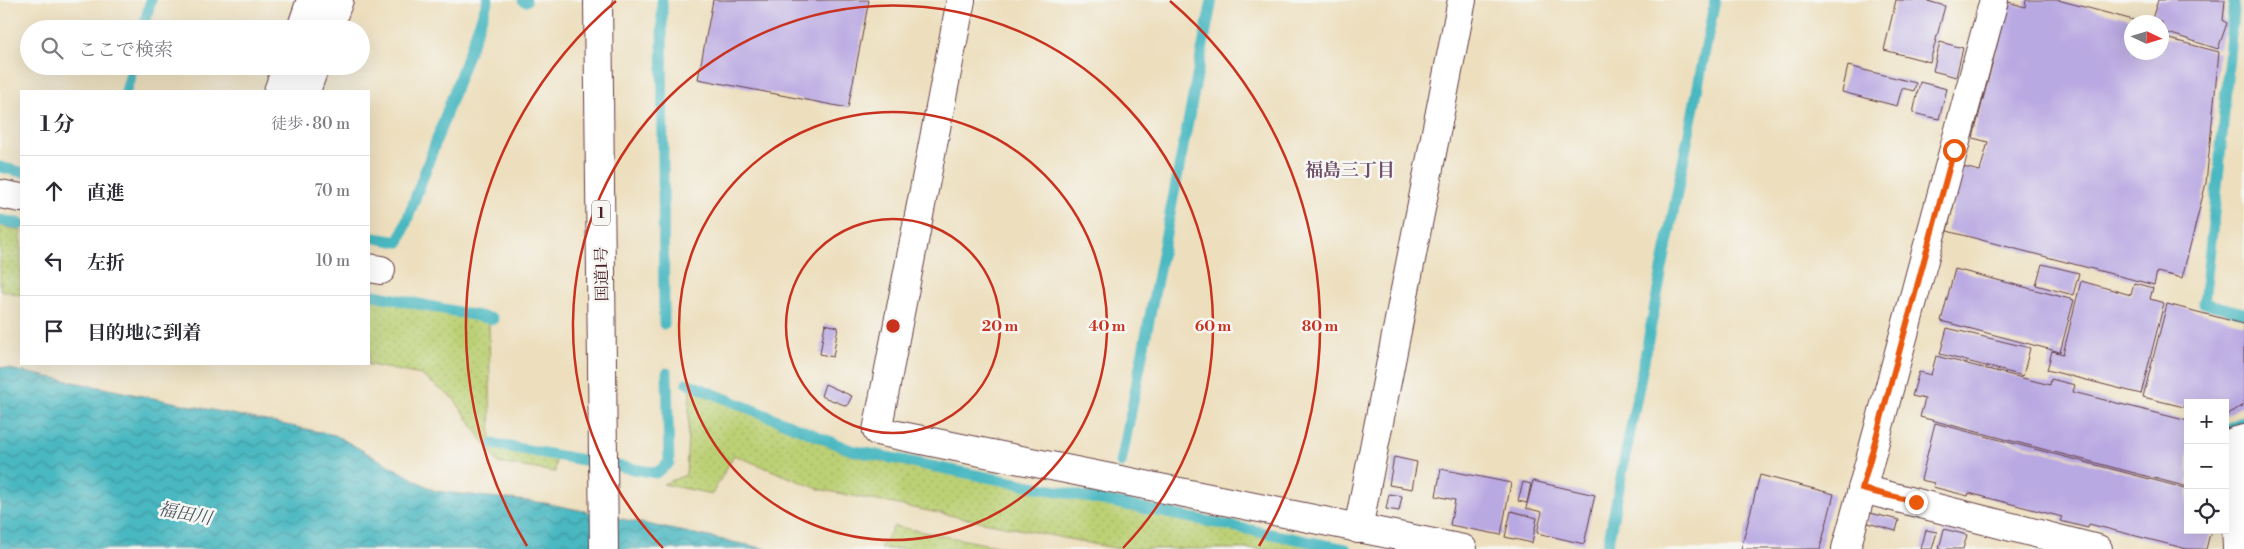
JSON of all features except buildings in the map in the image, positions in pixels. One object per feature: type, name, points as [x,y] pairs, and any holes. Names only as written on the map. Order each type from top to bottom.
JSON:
[{"type":"main road","points":[[304,20],[311,0]]},
{"type":"main road","points":[[331,20],[339,0]]},
{"type":"main road","name":"国道1号","points":[[598,0],[604,549]]},
{"type":"main road","points":[[961,0],[876,431],[1463,549]]},
{"type":"main road","points":[[1358,529],[1462,0]]},
{"type":"main road","points":[[1846,549],[1994,0]]},
{"type":"main road","points":[[278,90],[284,75]]},
{"type":"main road","points":[[306,90],[312,75]]},
{"type":"main road","points":[[0,194],[20,198]]},
{"type":"main road","points":[[2236,549],[2233,442],[2244,438]]},
{"type":"main road","points":[[1862,489],[2098,549]]},
{"type":"green space","points":[[0,226],[20,230],[20,295],[0,290]]},
{"type":"green space","points":[[370,298],[489,322],[491,446],[556,459],[555,472],[498,463],[454,399],[421,375],[370,365]]},
{"type":"green space","points":[[690,389],[850,455],[1332,549],[1119,549],[818,489],[734,455],[712,494],[663,484],[686,475]]},
{"type":"green space","points":[[894,526],[1011,549],[880,549]]},
{"type":"water","name":"福田川","points":[[0,367],[335,435],[435,491],[545,503],[767,549],[0,549]]},
{"type":"waterway","points":[[145,20],[151,0]]},
{"type":"waterway","points":[[370,237],[399,242],[488,0]]},
{"type":"waterway","points":[[662,0],[664,324]]},
{"type":"waterway","points":[[1121,463],[1212,0]]},
{"type":"waterway","points":[[1607,549],[1715,0]]},
{"type":"waterway","points":[[2234,0],[2219,169],[2204,303],[2244,313]]},
{"type":"waterway","points":[[126,90],[130,75]]},
{"type":"waterway","points":[[0,167],[20,172]]},
{"type":"waterway","points":[[0,220],[20,224]]},
{"type":"waterway","points":[[370,294],[493,319]]},
{"type":"waterway","points":[[493,444],[656,473],[669,463],[667,373]]},
{"type":"waterway","points":[[687,383],[851,450],[1346,549]]},
{"type":"waterway","points":[[2229,428],[2244,421]]},
{"type":"district","name":"福島三丁目","points":[[1350,170]]},
{"type":"route","points":[[1916,502],[1862,489],[1954,150]]}]
